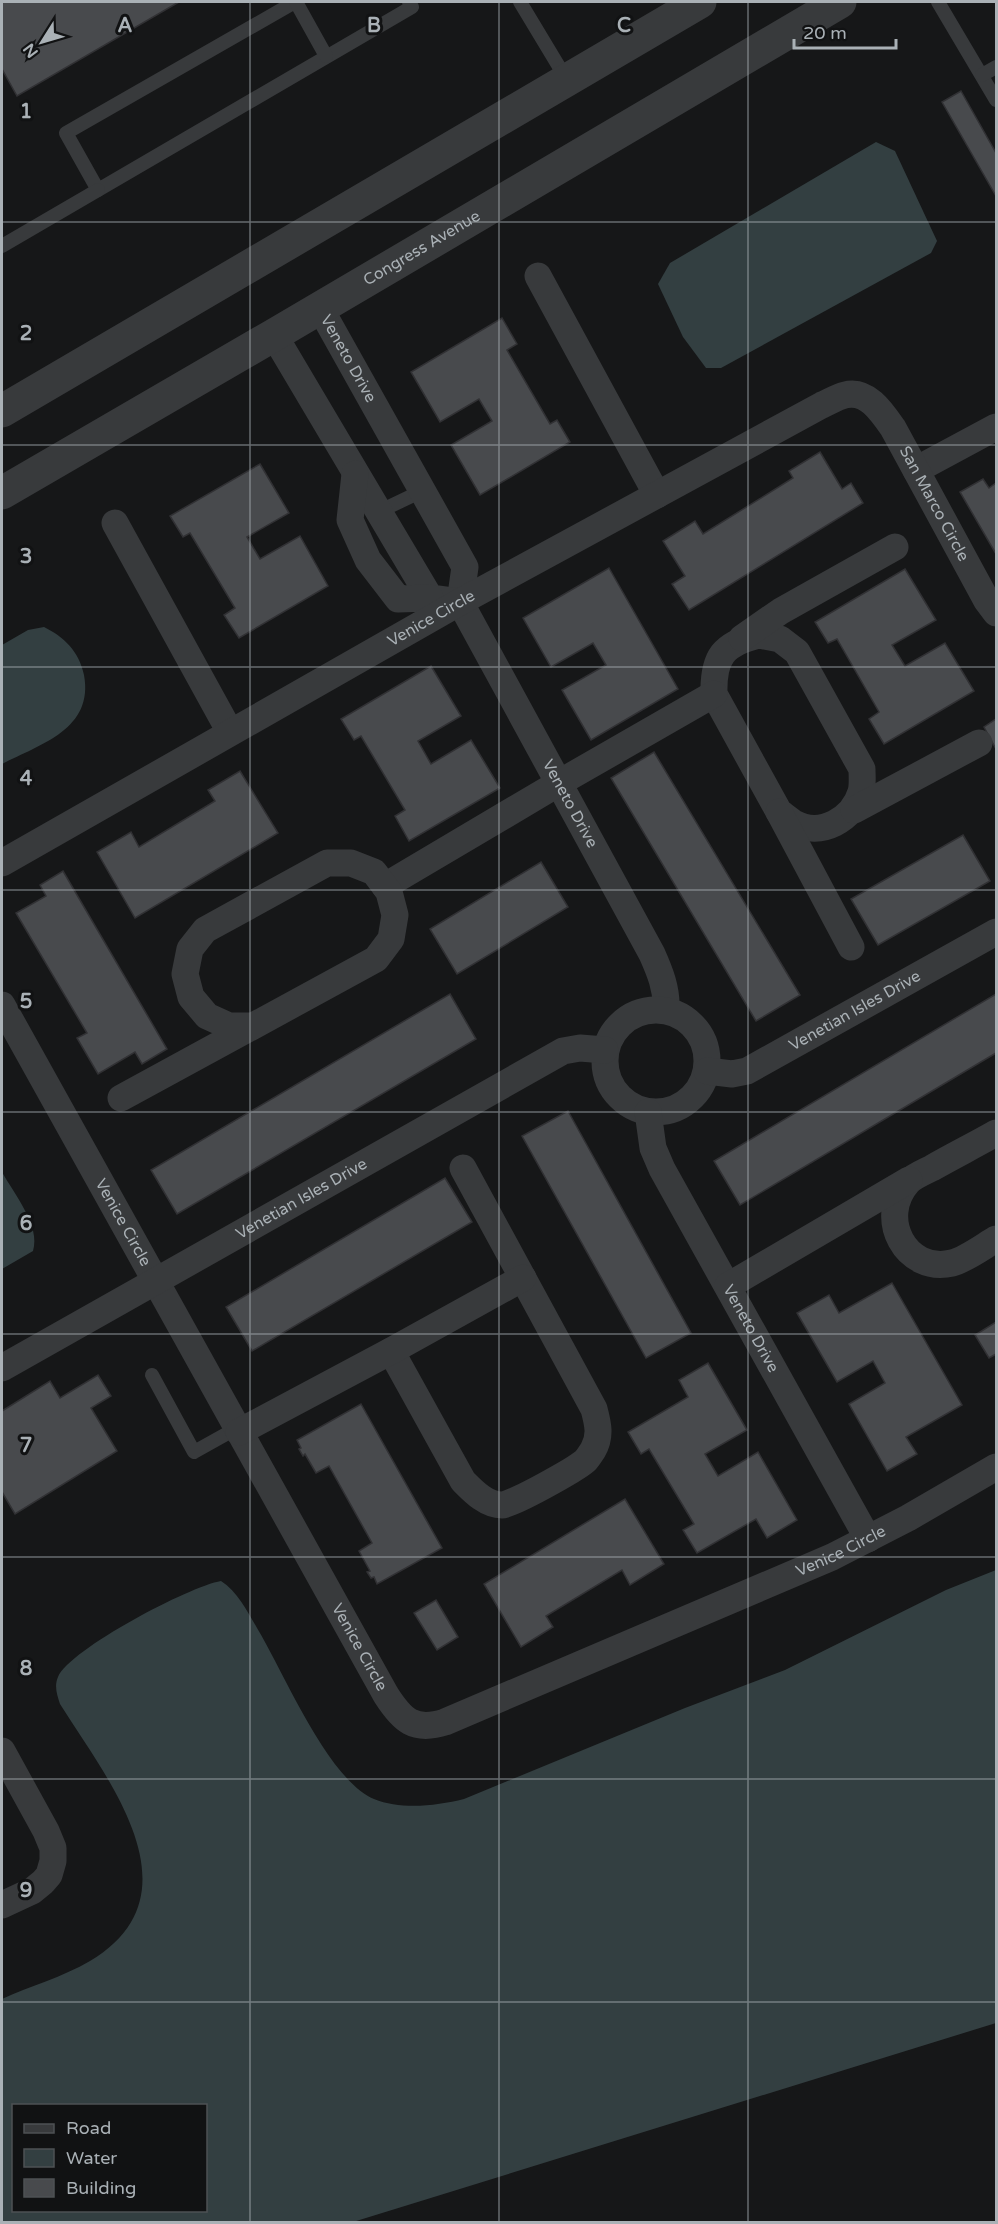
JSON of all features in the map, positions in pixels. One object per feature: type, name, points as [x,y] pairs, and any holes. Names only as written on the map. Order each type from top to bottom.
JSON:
[{"type":"street","points":[[2,411],[700,2]]},
{"type":"street","name":"Congress Avenue","points":[[2,493],[840,2]]},
{"type":"street","points":[[538,276],[657,495]]},
{"type":"street","name":"Veneto Drive","points":[[320,308],[465,567],[460,603],[652,954],[662,977],[667,998],[666,1009]]},
{"type":"street","points":[[274,335],[430,598]]},
{"type":"street","name":"Venice Circle","points":[[2,862],[460,603],[822,405],[845,395],[855,394],[868,399]]},
{"type":"street","name":"San Marco Circle","points":[[868,399],[887,420],[987,601],[996,613]]},
{"type":"street","points":[[916,470],[996,427]]},
{"type":"street","points":[[355,474],[350,519],[368,560],[398,599],[430,598],[460,603]]},
{"type":"street","points":[[115,523],[230,732]]},
{"type":"street","points":[[851,947],[714,694],[713,673],[722,654],[738,640],[781,611],[895,547]]},
{"type":"street","points":[[738,640],[759,634],[780,639],[797,652],[862,769],[862,790],[854,810]]},
{"type":"street","points":[[385,886],[714,694]]},
{"type":"street","points":[[779,812],[796,824],[817,828],[837,823],[854,810],[979,743]]},
{"type":"street","points":[[121,1098],[376,959],[391,939],[395,915],[389,892],[374,873],[351,863],[327,863],[205,930],[190,950],[185,974],[191,998],[207,1016],[214,1020],[229,1026],[253,1026]]},
{"type":"street","name":"Venetian Isles Drive","points":[[707,1071],[732,1074],[747,1071],[996,932]]},
{"type":"street","name":"Venice Circle","points":[[2,1005],[386,1695],[396,1711],[407,1721],[417,1725],[431,1726],[445,1722],[759,1588],[868,1539],[996,1467]]},
{"type":"street","points":[[646,1009],[666,1009],[689,1021],[704,1040],[708,1062],[707,1071],[702,1085],[688,1102],[667,1112],[648,1112],[623,1100],[609,1082],[604,1059],[605,1050],[610,1036],[625,1019],[646,1009]]},
{"type":"street","name":"Venetian Isles Drive","points":[[2,1368],[563,1051],[580,1048],[605,1050]]},
{"type":"street","name":"Veneto Drive","points":[[648,1112],[653,1148],[662,1169],[868,1539]]},
{"type":"street","points":[[728,1286],[910,1180],[996,1133]]},
{"type":"street","points":[[391,1351],[463,1481],[474,1493],[488,1501],[502,1505],[517,1500],[585,1462],[594,1449],[600,1430],[594,1409],[463,1168]]},
{"type":"street","points":[[910,1180],[897,1196],[893,1217],[898,1238],[912,1254],[932,1263],[952,1263],[996,1239]]},
{"type":"street","points":[[238,1430],[391,1351],[523,1278]]},
{"type":"street","points":[[2,1751],[53,1848],[49,1875],[43,1882],[32,1891],[2,1905]]},
{"type":"lane","points":[[98,190],[66,133],[295,2],[326,56]]},
{"type":"lane","points":[[2,246],[412,7],[409,2]]},
{"type":"lane","points":[[520,2],[567,80]]},
{"type":"lane","points":[[938,2],[996,100]]},
{"type":"lane","points":[[982,75],[996,67]]},
{"type":"lane","points":[[378,512],[422,491]]},
{"type":"lane","points":[[152,1375],[194,1452],[238,1430]]},
{"type":"water","points":[[876,142],[895,151],[937,241],[931,253],[721,368],[706,368],[683,337],[658,284],[670,263]]},
{"type":"water","points":[[44,627],[58,635],[70,646],[82,666],[85,694],[81,709],[73,722],[61,732],[2,764],[2,645],[28,630]]},
{"type":"water","points":[[2,1172],[25,1210],[33,1231],[34,1241],[33,1251],[2,1269]]},
{"type":"water","points":[[996,1570],[996,2023],[353,2222],[2,2222],[2,1999],[90,1961],[123,1934],[139,1903],[142,1870],[135,1835],[120,1801],[100,1766],[60,1704],[56,1690],[58,1677],[67,1665],[84,1651],[132,1620],[159,1606],[206,1585],[221,1581],[237,1596],[246,1609],[308,1722],[340,1770],[357,1788],[374,1799],[407,1806],[442,1804],[464,1799],[685,1708],[785,1670],[946,1590]]},
{"type":"building","points":[[2,2],[179,2],[17,96],[2,69]]},
{"type":"building","points":[[961,91],[996,153],[996,196],[942,102]]},
{"type":"building","points":[[502,318],[517,344],[507,350],[550,424],[557,420],[570,442],[480,495],[451,445],[492,421],[479,399],[440,422],[411,372]]},
{"type":"building","points":[[820,452],[842,489],[851,483],[863,503],[689,610],[672,584],[685,576],[663,541],[695,521],[703,534],[793,478],[789,471]]},
{"type":"building","points":[[260,464],[289,513],[247,537],[260,559],[300,536],[328,586],[239,638],[224,615],[235,608],[190,533],[183,537],[170,516]]},
{"type":"building","points":[[983,479],[989,488],[996,483],[996,554],[960,492]]},
{"type":"building","points":[[609,568],[678,689],[591,740],[562,690],[606,665],[593,643],[551,667],[523,618]]},
{"type":"building","points":[[905,569],[936,620],[892,645],[905,666],[945,643],[974,691],[884,744],[869,719],[879,712],[837,639],[828,643],[815,622]]},
{"type":"building","points":[[431,666],[461,716],[418,741],[431,764],[471,740],[500,788],[409,841],[395,816],[405,810],[361,736],[354,740],[341,719]]},
{"type":"building","points":[[996,719],[996,749],[984,727]]},
{"type":"building","points":[[654,752],[800,995],[756,1021],[611,778]]},
{"type":"building","points":[[240,771],[278,833],[135,918],[97,852],[131,832],[139,847],[215,801],[208,790]]},
{"type":"building","points":[[963,835],[990,881],[878,945],[851,899]]},
{"type":"building","points":[[541,862],[568,907],[457,974],[430,929]]},
{"type":"building","points":[[63,871],[167,1049],[142,1064],[135,1052],[98,1074],[77,1038],[87,1033],[16,913],[46,896],[40,885]]},
{"type":"building","points":[[450,994],[476,1039],[177,1214],[151,1170]]},
{"type":"building","points":[[996,994],[996,1053],[740,1205],[714,1161]]},
{"type":"building","points":[[568,1111],[691,1333],[646,1358],[522,1136]]},
{"type":"building","points":[[445,1178],[472,1222],[252,1351],[226,1307]]},
{"type":"building","points":[[892,1283],[962,1405],[906,1437],[917,1454],[887,1471],[849,1404],[885,1383],[873,1361],[837,1382],[797,1313],[829,1295],[839,1313]]},
{"type":"building","points":[[996,1322],[996,1354],[989,1358],[975,1335]]},
{"type":"building","points":[[708,1363],[747,1430],[705,1454],[718,1476],[758,1452],[797,1520],[767,1538],[756,1519],[697,1553],[683,1530],[694,1524],[649,1449],[641,1454],[628,1432],[688,1397],[679,1380]]},
{"type":"building","points":[[98,1375],[111,1396],[91,1408],[117,1451],[15,1514],[2,1492],[2,1411],[50,1381],[60,1398]]},
{"type":"building","points":[[361,1404],[442,1548],[377,1584],[374,1577],[371,1578],[367,1572],[370,1571],[359,1551],[372,1543],[329,1466],[316,1473],[305,1454],[303,1456],[297,1440]]},
{"type":"building","points":[[625,1499],[664,1564],[630,1585],[622,1570],[546,1616],[553,1627],[521,1647],[484,1584]]},
{"type":"building","points":[[436,1600],[458,1637],[437,1650],[414,1613]]}]
